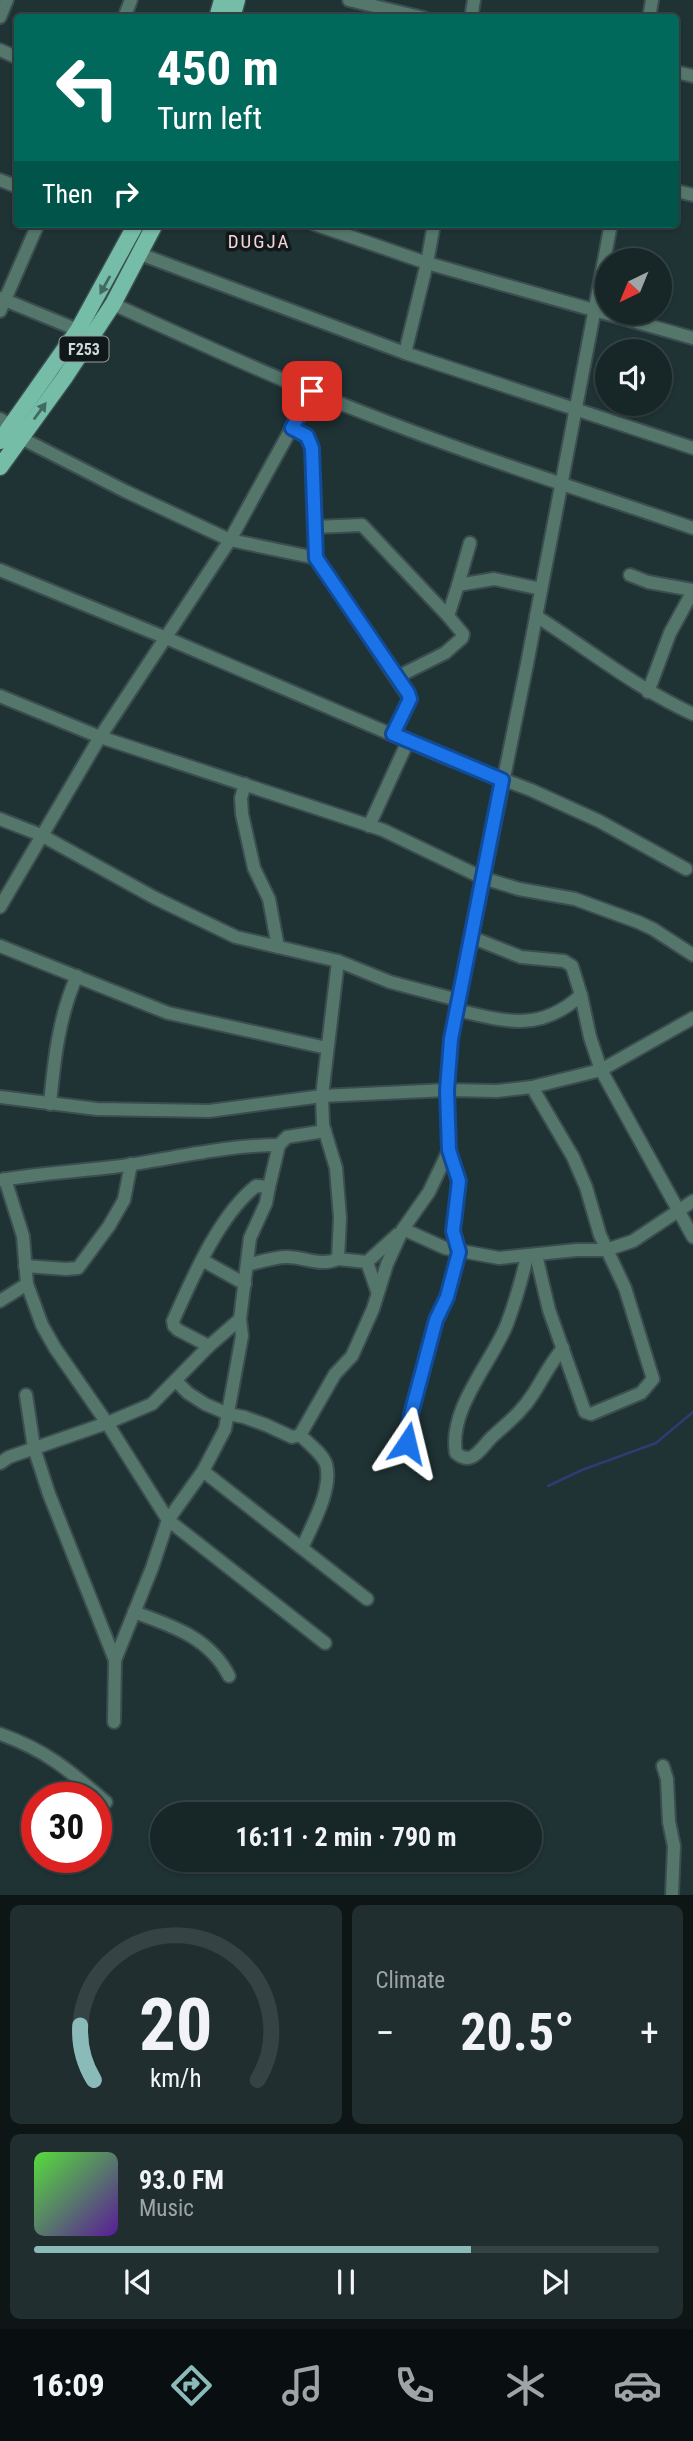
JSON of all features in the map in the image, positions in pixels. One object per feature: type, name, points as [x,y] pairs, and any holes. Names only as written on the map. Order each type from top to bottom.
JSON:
[{"type":"main road","name":"F253","points":[[0,467],[11,427],[78,330],[130,228]]},
{"type":"main road","name":"F253","points":[[0,441],[113,304],[153,228]]},
{"type":"street","points":[[0,17],[8,0]]},
{"type":"street","points":[[349,0],[407,14]]},
{"type":"street","points":[[36,228],[2,303],[78,330]]},
{"type":"street","points":[[326,228],[427,263],[693,338]]},
{"type":"street","points":[[405,353],[433,228]]},
{"type":"street","points":[[407,1443],[411,1414],[436,1320],[447,1297],[459,1252],[453,1231],[459,1181],[449,1150],[447,1090],[451,1039],[610,228]]},
{"type":"street","points":[[140,254],[405,353],[693,448]]},
{"type":"street","points":[[113,304],[366,414],[693,528]]},
{"type":"street","points":[[0,907],[100,737],[230,540],[312,391]]},
{"type":"street","points":[[11,427],[125,491],[230,540],[316,558]]},
{"type":"street","points":[[292,428],[307,436],[311,442],[316,558],[410,699],[393,734]]},
{"type":"street","points":[[315,527],[362,525],[463,634],[445,653],[397,677]]},
{"type":"street","points":[[448,616],[470,543]]},
{"type":"street","points":[[0,570],[531,790],[599,821],[686,869]]},
{"type":"street","points":[[630,575],[649,582],[693,590],[670,633],[648,692]]},
{"type":"street","points":[[458,585],[494,579],[541,589]]},
{"type":"street","points":[[536,616],[648,692],[693,714]]},
{"type":"street","points":[[0,696],[100,737],[369,825],[483,878],[519,889],[575,899],[638,922],[693,955]]},
{"type":"street","points":[[369,825],[408,741]]},
{"type":"street","points":[[245,784],[241,798],[243,814],[254,868],[269,899],[278,947]]},
{"type":"street","points":[[0,819],[41,835],[203,923],[236,937],[338,961],[390,982],[512,1022],[546,1018],[581,995]]},
{"type":"street","points":[[471,937],[521,957],[564,961],[572,966],[601,1070],[693,1237]]},
{"type":"street","points":[[0,946],[168,1013],[327,1048]]},
{"type":"street","points":[[338,961],[322,1096],[325,1131],[335,1167],[340,1218],[338,1259]]},
{"type":"street","points":[[50,1104],[56,1052],[69,995],[77,976]]},
{"type":"street","points":[[0,1097],[97,1109],[209,1111],[322,1096],[447,1090],[497,1091],[531,1087],[601,1070],[693,1018]]},
{"type":"street","points":[[531,1087],[573,1157],[586,1187],[606,1250],[625,1288],[653,1379],[641,1393],[591,1413],[585,1412],[531,1256]]},
{"type":"street","points":[[114,1722],[115,1660],[168,1520],[203,1471],[219,1443],[228,1414],[242,1336],[240,1319],[250,1238],[266,1203],[279,1145],[287,1137],[325,1131]]},
{"type":"street","points":[[279,1145],[248,1145],[131,1164],[46,1172],[2,1180],[23,1236],[27,1284],[42,1325],[168,1520],[325,1643]]},
{"type":"street","points":[[176,1381],[205,1404],[292,1437],[300,1435],[335,1374],[352,1356],[403,1230],[429,1192],[449,1150]]},
{"type":"street","points":[[25,1266],[78,1268],[109,1226],[124,1200],[131,1164]]},
{"type":"street","points":[[209,1346],[174,1326],[181,1303],[231,1212],[256,1186],[269,1186]]},
{"type":"street","points":[[403,1230],[459,1252],[499,1258],[577,1250],[606,1250],[633,1241],[693,1201]]},
{"type":"street","points":[[247,1265],[285,1257],[329,1263],[338,1259],[367,1262],[403,1230]]},
{"type":"street","points":[[531,1256],[506,1325],[471,1391],[459,1421],[456,1453],[468,1458],[475,1456],[519,1414],[534,1394],[547,1367],[563,1348]]},
{"type":"street","points":[[202,1261],[245,1284]]},
{"type":"street","points":[[367,1262],[377,1291]]},
{"type":"street","points":[[0,1301],[27,1284]]},
{"type":"street","points":[[0,1463],[34,1447],[107,1423],[152,1404],[209,1346],[240,1319]]},
{"type":"street","points":[[26,1395],[34,1447],[49,1494],[115,1660]]},
{"type":"street","points":[[300,1435],[326,1463],[322,1503],[302,1548]]},
{"type":"street","points":[[203,1471],[367,1599]]},
{"type":"street","points":[[134,1612],[188,1633],[207,1646],[222,1662],[229,1676]]},
{"type":"street","points":[[0,1734],[43,1751],[81,1782]]},
{"type":"street","points":[[663,1766],[667,1779],[669,1822],[674,1846],[672,1895]]},
{"type":"waterway","points":[[548,1486],[582,1470],[656,1443],[693,1412]]},
{"type":"district","name":"DUGJA","points":[[259,241]]},
{"type":"route","points":[[312,391],[292,428],[307,436],[311,442],[316,558],[408,693],[410,699],[393,734],[502,780],[451,1039],[447,1090],[449,1150],[459,1181],[453,1231],[459,1252],[447,1297],[436,1320],[411,1414],[407,1443]]}]
